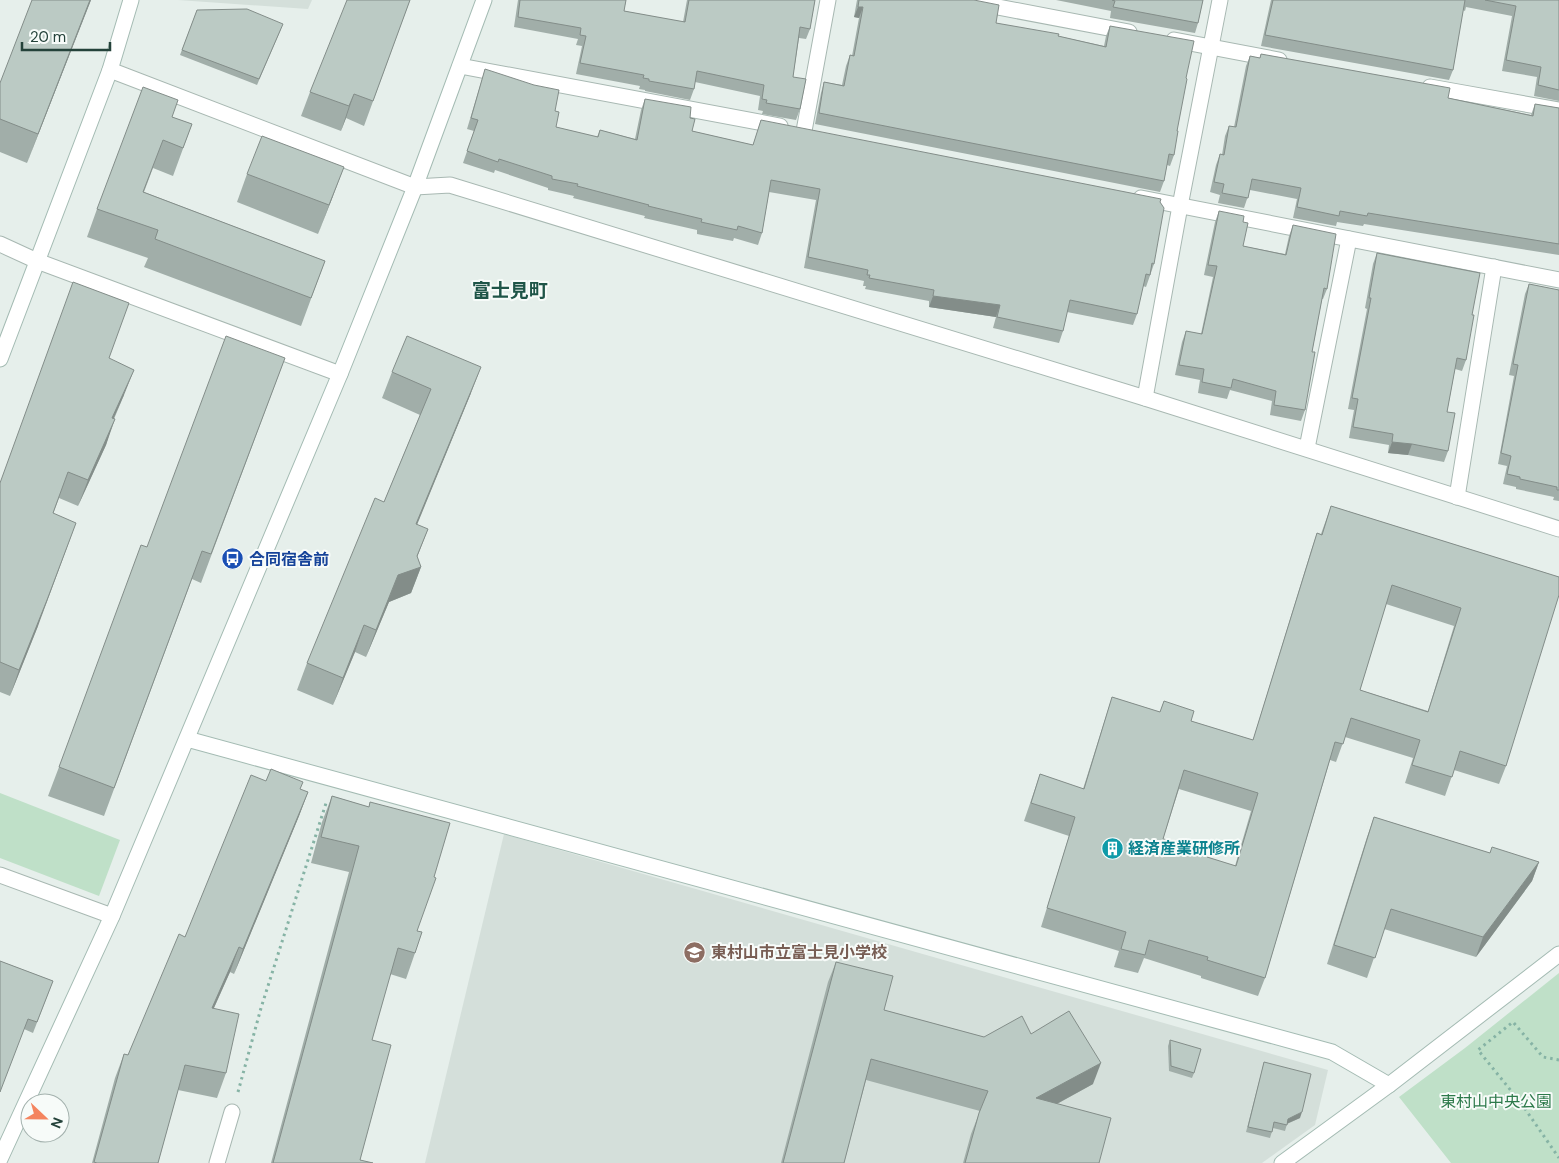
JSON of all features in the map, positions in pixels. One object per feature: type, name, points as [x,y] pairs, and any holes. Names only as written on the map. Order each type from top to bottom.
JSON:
[{"type":"street","points":[[0,358],[110,70],[131,0]]},
{"type":"street","points":[[0,1159],[112,916],[340,374],[416,187],[484,0]]},
{"type":"street","points":[[460,66],[809,132],[828,0]]},
{"type":"street","points":[[961,0],[1144,34]]},
{"type":"street","points":[[1145,398],[1220,0]]},
{"type":"street","points":[[1163,38],[1298,63]]},
{"type":"street","points":[[110,70],[416,187],[450,185],[1307,448],[1559,529]]},
{"type":"street","points":[[1414,84],[1559,110]]},
{"type":"street","points":[[1132,196],[1559,280]]},
{"type":"street","points":[[1307,448],[1349,239]]},
{"type":"street","points":[[0,244],[37,261],[340,374]]},
{"type":"street","points":[[1457,497],[1494,268]]},
{"type":"street","points":[[187,740],[1332,1052],[1389,1085]]},
{"type":"street","points":[[0,875],[112,916]]},
{"type":"street","points":[[1282,1163],[1389,1085],[1559,954]]},
{"type":"street","points":[[217,1163],[232,1112]]},
{"type":"path","points":[[232,1112],[261,1008],[334,780]]},
{"type":"path","points":[[1559,1060],[1544,1057],[1513,1022],[1478,1050],[1521,1103],[1559,1158]]},
{"type":"shaded area","points":[[178,0],[312,0],[308,9]]},
{"type":"shaded area","name":"東村山市立富士見小学校","points":[[504,834],[1328,1070],[1315,1125],[1262,1163],[425,1163]]},
{"type":"green space","points":[[0,793],[120,840],[99,896],[0,858]]},
{"type":"green space","name":"東村山中央公園","points":[[1559,973],[1559,1163],[1451,1163],[1399,1097],[1465,1048]]},
{"type":"building","points":[[32,0],[90,0],[38,134],[0,119],[0,83]]},
{"type":"building","points":[[347,0],[410,0],[373,101],[354,94],[349,106],[310,92]]},
{"type":"building","points":[[520,0],[626,0],[624,11],[685,22],[689,0],[815,0],[810,29],[800,27],[793,77],[806,79],[800,109],[766,103],[767,100],[762,99],[764,85],[697,71],[694,89],[649,81],[649,79],[643,78],[644,75],[580,63],[586,36],[580,35],[581,28],[518,17]]},
{"type":"building","points":[[859,0],[974,0],[999,5],[996,23],[1059,34],[1058,36],[1106,47],[1110,26],[1194,41],[1174,155],[1169,154],[1164,181],[819,113],[824,82],[844,86],[850,55],[854,56],[863,7],[858,7]]},
{"type":"building","points":[[1112,0],[1203,0],[1198,23],[1113,7],[1115,1]]},
{"type":"building","points":[[1273,0],[1465,0],[1453,70],[1265,35]]},
{"type":"building","points":[[1485,0],[1559,0],[1559,90],[1538,85],[1541,67],[1506,60],[1516,6]]},
{"type":"building","points":[[247,9],[283,24],[259,79],[182,50],[197,10]]},
{"type":"building","points":[[1261,54],[1450,88],[1448,98],[1533,116],[1535,104],[1559,108],[1559,244],[1368,213],[1367,216],[1340,211],[1339,216],[1297,207],[1301,188],[1252,179],[1248,198],[1222,193],[1224,184],[1214,182],[1220,154],[1224,155],[1229,126],[1236,127],[1250,56],[1260,58]]},
{"type":"building","points":[[485,69],[534,85],[559,90],[555,111],[559,112],[556,127],[598,137],[600,130],[637,140],[645,99],[691,107],[690,118],[695,119],[692,131],[753,145],[761,120],[1161,199],[1160,202],[1164,208],[1154,264],[1152,263],[1150,275],[1146,274],[1137,314],[1070,300],[1063,331],[997,317],[1000,305],[933,296],[934,290],[869,278],[870,275],[867,275],[868,270],[808,257],[820,189],[771,180],[762,233],[738,226],[737,230],[701,222],[702,219],[577,186],[578,184],[552,179],[552,176],[499,159],[498,162],[467,151],[478,120],[471,118]]},
{"type":"building","points":[[143,87],[178,100],[172,117],[192,124],[183,148],[163,140],[143,192],[325,261],[311,298],[155,239],[158,230],[97,209]]},
{"type":"building","points":[[262,136],[344,167],[329,205],[247,174]]},
{"type":"building","points":[[1219,211],[1244,216],[1243,222],[1248,223],[1243,246],[1286,255],[1293,225],[1336,234],[1327,289],[1324,288],[1312,352],[1315,352],[1305,410],[1274,405],[1276,391],[1233,379],[1231,388],[1202,382],[1204,369],[1179,365],[1186,331],[1202,334],[1217,266],[1208,265]]},
{"type":"building","points":[[1377,253],[1480,273],[1466,360],[1457,358],[1447,412],[1455,413],[1448,451],[1392,442],[1393,434],[1353,427],[1358,399],[1352,398],[1371,298],[1369,298]]},
{"type":"building","points":[[73,282],[129,303],[109,358],[134,370],[112,418],[115,419],[88,480],[68,472],[53,513],[76,523],[19,670],[0,662],[0,483]]},
{"type":"building","points":[[1529,284],[1559,290],[1559,490],[1557,490],[1557,487],[1520,479],[1520,477],[1507,474],[1511,456],[1501,453],[1518,365],[1513,364]]},
{"type":"building","points":[[226,336],[285,358],[211,554],[202,551],[114,788],[59,767],[141,545],[147,547]]},
{"type":"building","points":[[407,336],[481,367],[416,524],[428,529],[417,556],[421,567],[398,575],[376,630],[364,625],[343,678],[307,663],[375,498],[384,502],[431,389],[392,372]]},
{"type":"building","points":[[1331,506],[1559,577],[1559,595],[1506,766],[1460,751],[1452,777],[1412,765],[1420,740],[1351,718],[1343,744],[1335,742],[1265,978],[1207,960],[1208,957],[1149,940],[1145,955],[1121,949],[1126,932],[1047,908],[1075,817],[1031,803],[1040,774],[1084,789],[1112,697],[1160,712],[1164,701],[1194,711],[1191,721],[1253,740],[1317,533],[1322,535]],"holes":[[[1392,585],[1461,608],[1428,712],[1360,690]],[[1184,770],[1258,793],[1236,866],[1207,857],[1202,850],[1190,844],[1163,839]]]},
{"type":"building","points":[[271,769],[303,782],[300,789],[308,792],[243,949],[239,947],[212,1008],[239,1014],[226,1073],[185,1065],[158,1163],[94,1162],[124,1054],[128,1055],[179,934],[185,937],[251,775],[266,781]]},
{"type":"building","points":[[332,796],[369,807],[370,802],[450,823],[434,877],[436,878],[417,931],[422,932],[415,953],[398,948],[372,1040],[391,1045],[360,1160],[373,1163],[273,1163],[359,846],[321,837]]},
{"type":"building","points":[[1374,817],[1490,853],[1492,847],[1539,862],[1483,937],[1391,909],[1375,958],[1334,945]]},
{"type":"building","points":[[0,961],[53,981],[37,1022],[28,1019],[0,1092]]},
{"type":"building","points":[[836,962],[893,976],[884,1010],[984,1037],[1022,1016],[1031,1034],[1069,1011],[1101,1063],[1036,1098],[1111,1118],[1099,1163],[965,1163],[979,1113],[988,1091],[871,1059],[844,1163],[783,1163]]},
{"type":"building","points":[[1170,1040],[1201,1049],[1194,1073],[1171,1066]]},
{"type":"building","points":[[1264,1062],[1311,1074],[1302,1112],[1288,1119],[1287,1125],[1274,1122],[1272,1132],[1248,1127]]},
{"type":"place","name":"合同宿舎前","points":[[233,559]]},
{"type":"place","name":"経済産業研修所","points":[[1112,848]]},
{"type":"place","name":"東村山市立富士見小学校","points":[[695,952]]},
{"type":"district","name":"富士見町","points":[[510,290]]}]
